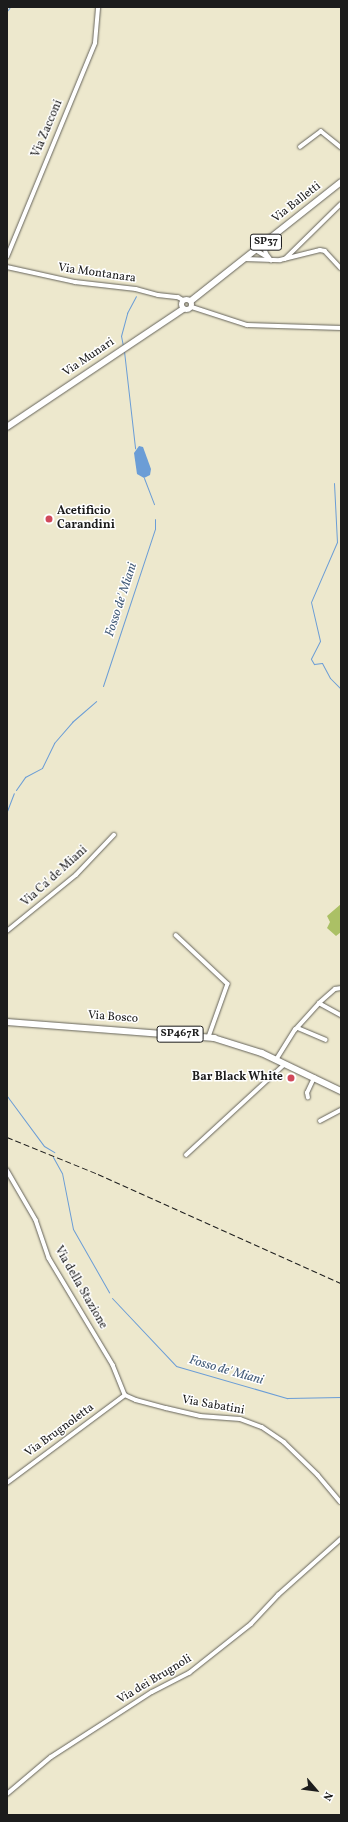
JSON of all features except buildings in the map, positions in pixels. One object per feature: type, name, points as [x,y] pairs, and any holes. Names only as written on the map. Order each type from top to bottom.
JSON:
[{"type":"main road","name":"Via Balletti","points":[[192,304],[244,259],[341,182]]},
{"type":"main road","points":[[183,309],[183,300],[192,304]]},
{"type":"main road","name":"Via Munari","points":[[7,426],[183,309],[188,310],[192,304]]},
{"type":"main road","name":"Via Bosco","points":[[7,1022],[209,1037],[248,1047],[341,1091]]},
{"type":"street","name":"Via Zacconi","points":[[7,257],[95,43],[98,7]]},
{"type":"street","points":[[300,147],[321,131],[341,147]]},
{"type":"street","points":[[284,260],[341,204]]},
{"type":"street","points":[[265,243],[266,253],[269,260]]},
{"type":"street","points":[[244,259],[284,260],[320,250],[325,251],[341,268]]},
{"type":"street","points":[[255,251],[259,258],[269,260]]},
{"type":"street","name":"Via Montanara","points":[[7,266],[75,282],[136,289],[158,295],[178,297],[183,300]]},
{"type":"street","points":[[192,304],[247,324],[341,328]]},
{"type":"street","name":"Via Ca' de Miani","points":[[7,931],[76,875],[114,835]]},
{"type":"street","points":[[176,935],[228,984],[209,1037]]},
{"type":"street","points":[[276,1060],[298,1028],[319,1003],[335,989],[341,988]]},
{"type":"street","points":[[319,1003],[341,1015]]},
{"type":"street","points":[[298,1028],[326,1040]]},
{"type":"street","points":[[186,1155],[285,1064]]},
{"type":"street","points":[[308,1098],[307,1093],[314,1078]]},
{"type":"street","points":[[320,1121],[341,1110]]},
{"type":"street","name":"Via della Stazione","points":[[7,1170],[36,1220],[49,1258],[113,1365],[125,1395]]},
{"type":"street","name":"Via Brugnoletta","points":[[7,1483],[125,1395]]},
{"type":"street","name":"Via Sabatini","points":[[125,1395],[166,1408],[200,1416],[240,1419],[262,1427],[284,1442],[318,1475],[341,1502]]},
{"type":"street","name":"Via dei Brugnoli","points":[[7,1794],[51,1757],[152,1692],[189,1673],[251,1624],[278,1595],[341,1539]]},
{"type":"green space","points":[[341,904],[341,932],[336,936],[327,928],[330,922],[327,916]]},
{"type":"water","points":[[139,446],[143,447],[151,469],[150,475],[144,478],[137,474],[134,453]]},
{"type":"waterway","points":[[7,11],[10,7]]},
{"type":"waterway","name":"Fosso de' Miani","points":[[123,346],[121,336],[127,313],[136,296]]},
{"type":"waterway","name":"Fosso de' Miani","points":[[124,351],[135,448]]},
{"type":"waterway","name":"Fosso de' Miani","points":[[144,478],[154,504]]},
{"type":"waterway","points":[[334,483],[337,542],[311,602],[320,641],[311,659],[314,664],[322,663],[330,678],[341,689]]},
{"type":"waterway","name":"Fosso de' Miani","points":[[103,686],[155,529],[155,519]]},
{"type":"waterway","name":"Fosso de' Miani","points":[[16,790],[25,777],[42,768],[54,743],[72,722],[96,701]]},
{"type":"waterway","name":"Fosso de' Miani","points":[[7,811],[14,793]]},
{"type":"waterway","name":"Fosso de' Miani","points":[[7,1096],[44,1146],[54,1152]]},
{"type":"waterway","name":"Fosso de' Miani","points":[[53,1157],[62,1173],[73,1229],[109,1292]]},
{"type":"waterway","name":"Fosso de' Miani","points":[[112,1298],[176,1366],[287,1398],[341,1397]]},
{"type":"railway","points":[[7,1137],[98,1174],[341,1283]]},
{"type":"place","name":"Acetificio Carandini","points":[[49,519]]},
{"type":"place","name":"Bar Black White","points":[[291,1078]]}]
